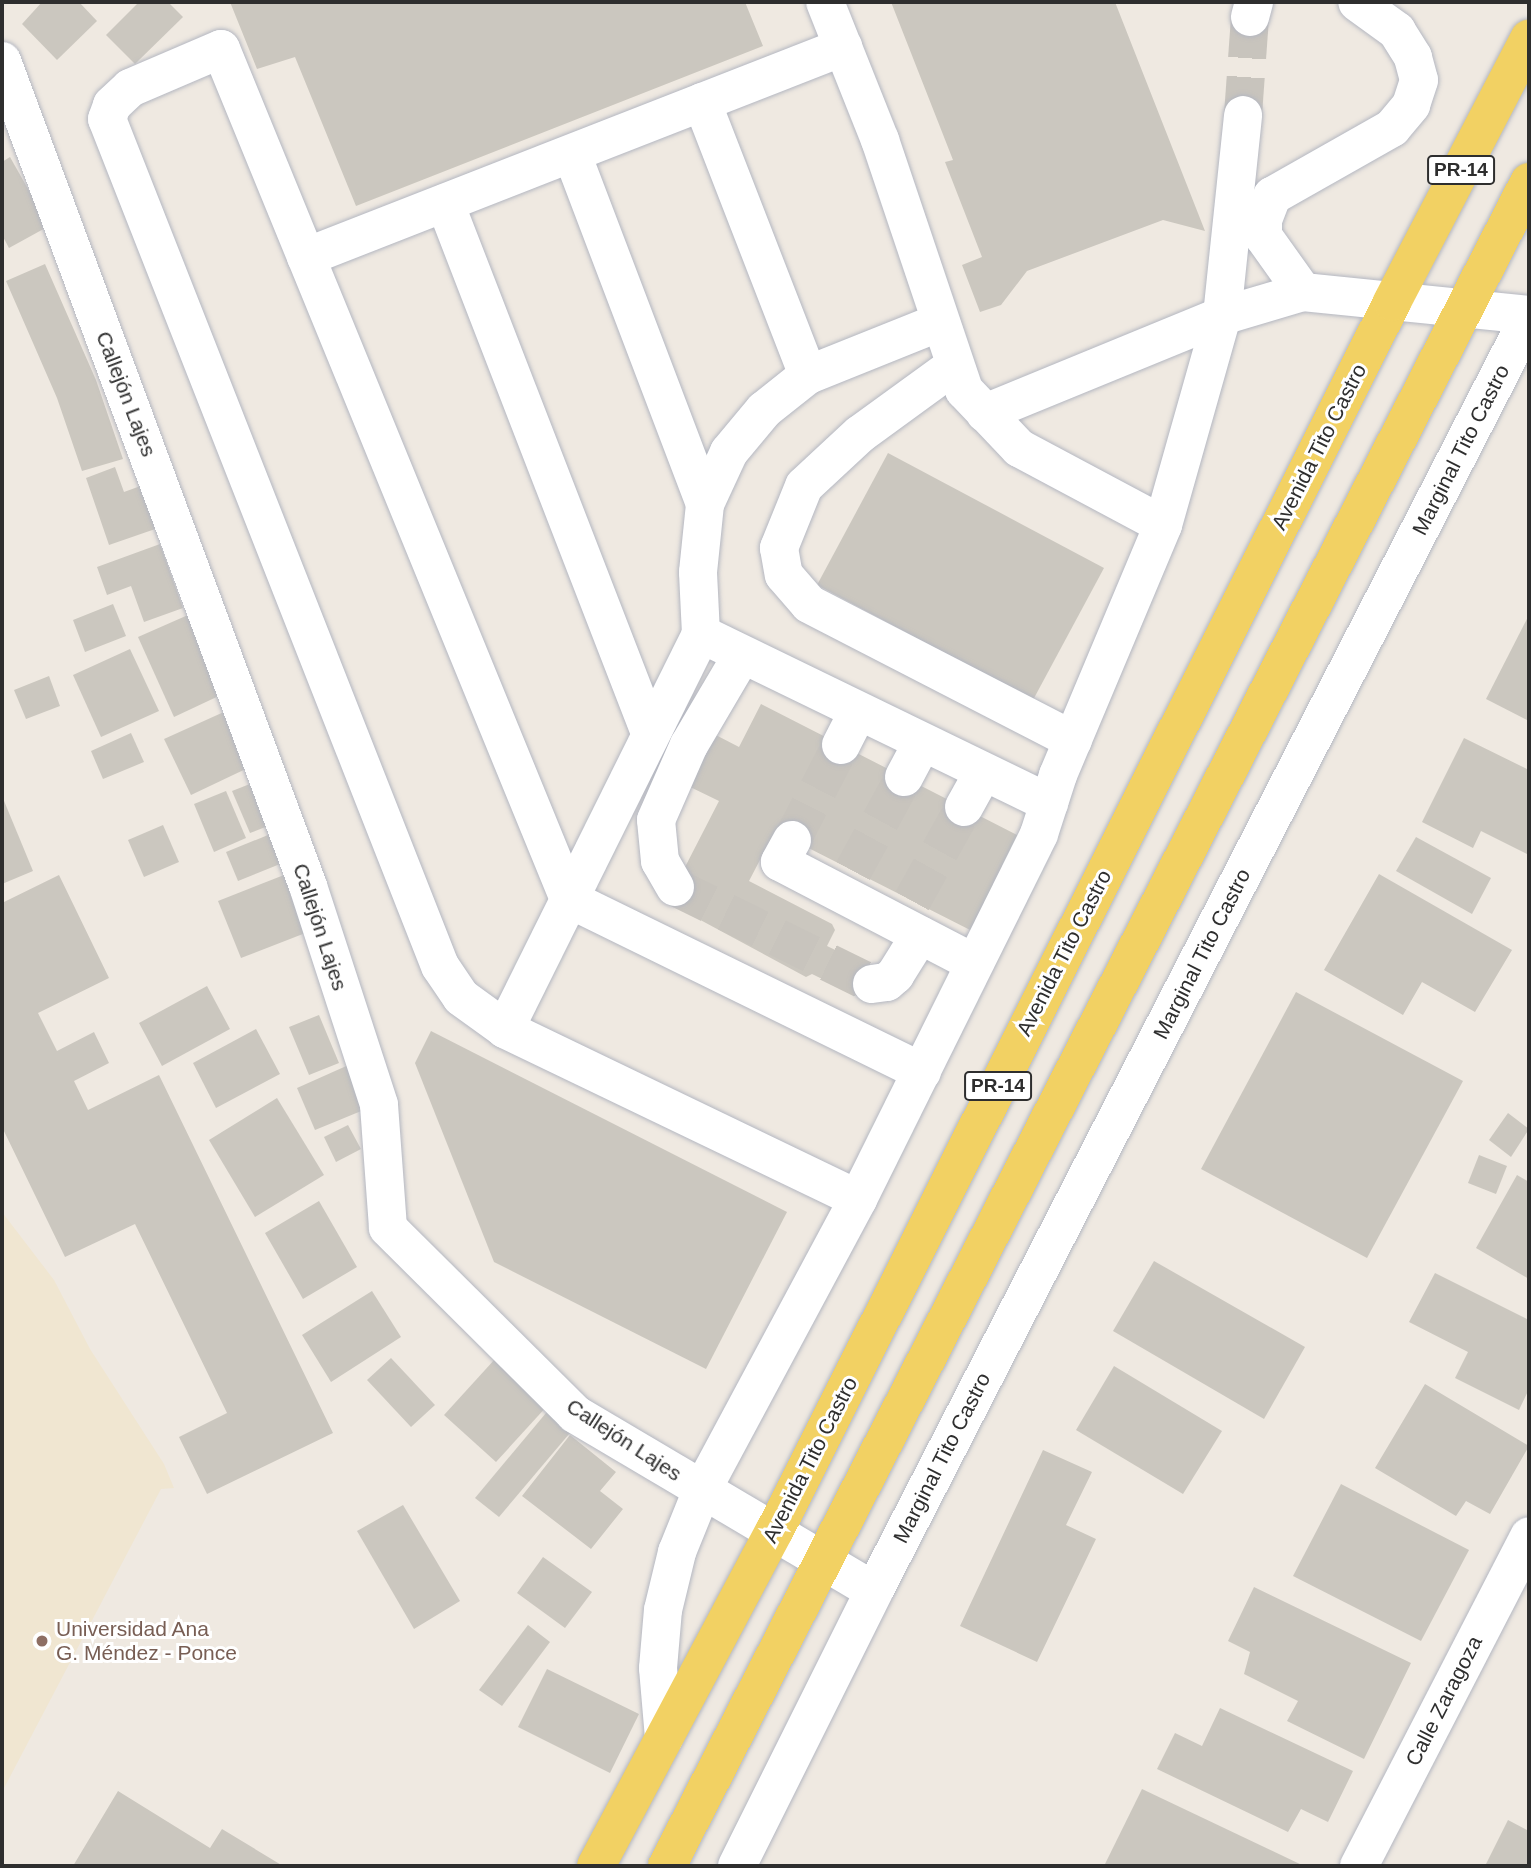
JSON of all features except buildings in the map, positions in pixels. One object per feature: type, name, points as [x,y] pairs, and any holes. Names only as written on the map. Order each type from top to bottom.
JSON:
[{"type":"main road","name":"Avenida Tito Castro","points":[[596,1866],[775,1530],[1392,302],[1529,39]]},
{"type":"main road","name":"PR-14","points":[[667,1866],[1529,182]]},
{"type":"street","points":[[825,2],[880,140],[964,390],[1018,448],[1163,524]]},
{"type":"street","points":[[1303,292],[1263,236],[1263,220],[1272,196],[1392,128],[1411,105],[1419,80],[1413,57],[1397,31],[1357,2]]},
{"type":"street","points":[[306,257],[843,47]]},
{"type":"street","points":[[858,1199],[505,1029],[461,997],[440,966],[107,119],[112,105],[130,88],[221,49],[569,899],[922,1072]]},
{"type":"street","name":"Callejón Lajes","points":[[2,61],[307,886],[379,1105],[388,1228],[575,1414],[702,1490],[826,1559],[874,1591]]},
{"type":"street","points":[[702,102],[808,375]]},
{"type":"street","points":[[664,1738],[658,1668],[663,1610],[677,1552],[702,1490],[858,1199],[1039,834],[1073,740],[1163,524],[1222,316],[1243,116]]},
{"type":"street","points":[[572,154],[705,504]]},
{"type":"street","points":[[444,203],[650,733]]},
{"type":"street","points":[[985,413],[1222,316],[1303,292],[1392,302],[1464,306],[1529,316]]},
{"type":"street","name":"Marginal Tito Castro","points":[[737,1866],[839,1668],[874,1591],[1529,316]]},
{"type":"street","points":[[505,1029],[701,634],[698,572],[705,504],[729,452],[764,410],[808,375],[940,322]]},
{"type":"street","points":[[955,365],[860,434],[804,486],[779,548],[784,575],[809,604],[1073,740]]},
{"type":"street","points":[[701,634],[742,655],[849,728],[922,743],[1049,803]]},
{"type":"street","points":[[674,887],[660,861],[656,820],[689,745],[742,655]]},
{"type":"street","points":[[904,777],[922,743]]},
{"type":"street","points":[[964,807],[983,773]]},
{"type":"street","points":[[792,839],[780,862],[848,883],[911,920],[974,963]]},
{"type":"street","points":[[872,984],[887,982],[895,975],[911,920]]},
{"type":"street","name":"Calle Zaragoza","points":[[1359,1866],[1529,1536]]},
{"type":"shaded area","name":"Universidad Ana G. Méndez - Ponce","points":[[2,1212],[54,1280],[90,1349],[164,1464],[174,1488],[161,1489],[2,1792]]},
{"type":"tunnel","points":[[1243,115],[1250,17]]},
{"type":"tunnel","points":[[792,840],[841,745]]},
{"type":"tunnel","points":[[853,871],[904,777]]},
{"type":"tunnel","points":[[912,901],[964,807]]},
{"type":"tunnel","points":[[675,887],[872,984]]},
{"type":"place","name":"Universidad Ana G. Méndez - Ponce","points":[[42,1641]]}]
